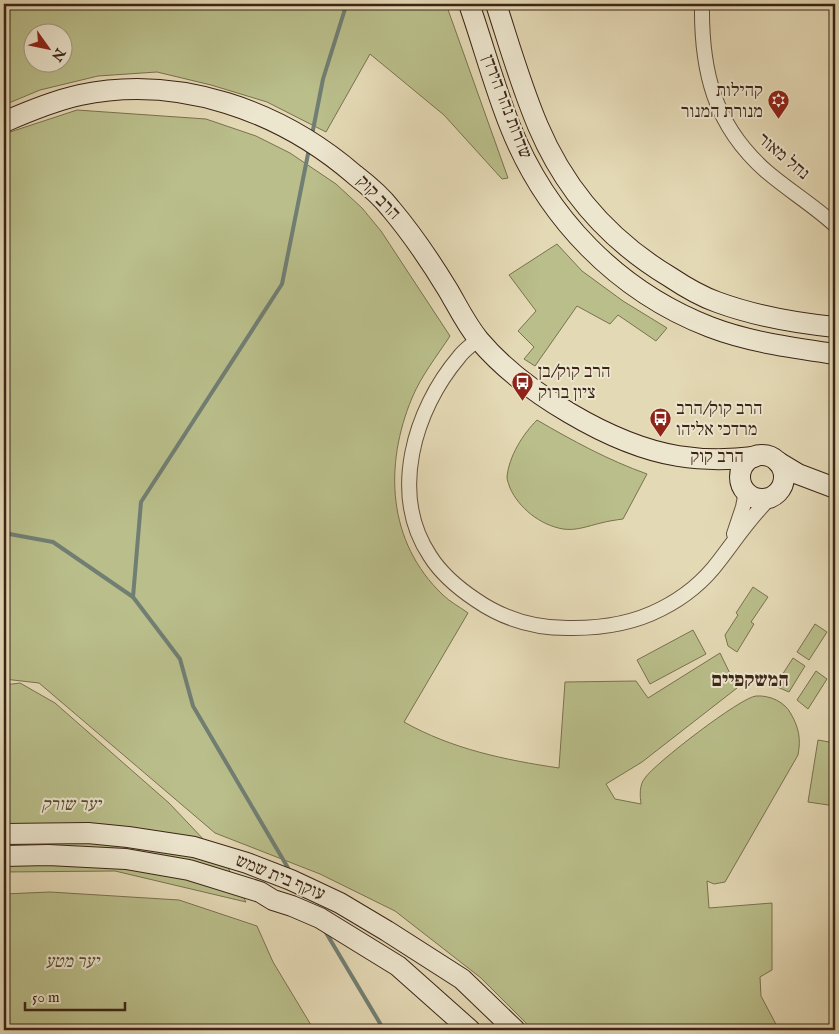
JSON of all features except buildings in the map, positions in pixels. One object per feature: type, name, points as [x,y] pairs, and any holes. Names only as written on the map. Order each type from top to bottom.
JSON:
[{"type":"main road","name":"שדרות נהר הירדן","points":[[469,4],[510,126],[527,163],[549,200],[579,237],[602,261],[625,280],[652,297],[709,327],[737,336],[793,348],[835,354]]},
{"type":"main road","name":"שדרות נהר הירדן","points":[[496,4],[531,108],[545,141],[572,188],[613,236],[661,272],[688,289],[716,302],[767,317],[835,327]]},
{"type":"main road","name":"הרב קוק","points":[[4,122],[39,107],[73,98],[124,90],[168,91],[194,95],[212,98],[256,112],[283,125],[323,149],[380,197],[391,208],[421,249],[478,339],[508,368],[562,409],[620,438],[659,452],[680,456],[729,460],[754,457]]},
{"type":"main road","name":"הרב קוק","points":[[680,456],[725,475],[744,488]]},
{"type":"main road","points":[[835,488],[798,474],[767,456],[754,457],[744,465],[741,472],[744,488],[751,496],[758,498],[797,489],[820,491],[835,497]]},
{"type":"main road","points":[[774,495],[781,487],[783,480],[782,468],[778,462]]},
{"type":"main road","name":"עוקף בית שמש","points":[[4,834],[88,834],[128,837],[194,847],[247,862],[333,900],[387,931],[462,979],[515,1030]]},
{"type":"main road","name":"עוקף בית שמש","points":[[4,856],[48,855],[126,859],[189,870],[260,892],[273,900],[320,918],[398,966],[470,1030]]},
{"type":"street","name":"נחל מאור","points":[[702,4],[703,45],[708,74],[716,104],[727,125],[743,149],[767,172],[835,224]]},
{"type":"street","name":"נחל מאור","points":[[702,21],[709,4]]},
{"type":"street","points":[[478,339],[460,355],[427,404],[417,432],[410,463],[410,498],[416,527],[430,556],[459,589],[492,610],[522,623],[564,629],[612,625],[644,616],[675,601],[703,579],[756,513],[774,495]]},
{"type":"street","points":[[726,551],[738,525],[743,507],[744,488]]},
{"type":"green space","points":[[4,4],[446,4],[508,178],[502,179],[444,115],[370,54],[326,132],[267,102],[211,85],[157,72],[98,76],[40,90],[4,105]]},
{"type":"green space","points":[[77,110],[206,119],[256,136],[290,153],[336,184],[362,208],[381,231],[450,336],[420,382],[403,424],[397,450],[396,502],[401,527],[411,551],[424,574],[446,598],[468,613],[404,722],[441,739],[479,752],[559,768],[565,682],[636,681],[648,698],[720,653],[737,688],[642,762],[606,784],[615,799],[641,804],[641,787],[645,778],[652,770],[698,732],[734,707],[756,696],[776,700],[785,706],[794,719],[799,734],[798,755],[725,882],[714,884],[707,881],[709,908],[772,903],[772,970],[760,977],[761,996],[779,1030],[533,1030],[481,978],[395,911],[320,874],[215,833],[39,683],[4,679],[4,134]]},
{"type":"green space","points":[[557,244],[582,271],[623,301],[667,328],[656,341],[618,315],[610,324],[577,306],[535,366],[524,359],[534,347],[518,331],[536,311],[509,275]]},
{"type":"green space","points":[[537,420],[591,450],[647,474],[623,519],[577,529],[563,529],[538,520],[525,509],[510,488],[507,477],[508,469],[517,446]]},
{"type":"green space","points":[[753,587],[768,597],[751,622],[754,624],[737,652],[728,646],[725,635],[738,615],[736,613]]},
{"type":"green space","points":[[815,624],[827,632],[809,660],[797,652]]},
{"type":"green space","points":[[693,630],[706,654],[650,684],[637,660]]},
{"type":"green space","points":[[793,658],[805,666],[789,692],[775,686]]},
{"type":"green space","points":[[816,671],[827,679],[808,709],[797,700]]},
{"type":"green space","name":"יער שורק","points":[[20,683],[55,703],[169,803],[225,862],[246,902],[115,871],[4,872],[4,685]]},
{"type":"green space","points":[[818,740],[835,743],[835,806],[808,802]]},
{"type":"green space","name":"יער מטע","points":[[50,892],[179,900],[257,926],[273,962],[314,1030],[4,1030],[4,894]]},
{"type":"waterway","points":[[312,135],[323,79],[345,9]]},
{"type":"waterway","points":[[133,597],[141,502],[282,284],[309,149]]},
{"type":"waterway","points":[[4,533],[53,542],[133,597],[180,659],[193,706],[291,873]]},
{"type":"waterway","points":[[325,931],[384,1030]]},
{"type":"place","name":"קהילות מנורת המנור","points":[[779,120]]},
{"type":"place","name":"הרב קוק/בן ציון ברוק","points":[[522,401]]},
{"type":"place","name":"הרב קוק/הרב מרדכי אליהו","points":[[660,438]]},
{"type":"district","name":"המשקפיים","points":[[750,680]]}]
